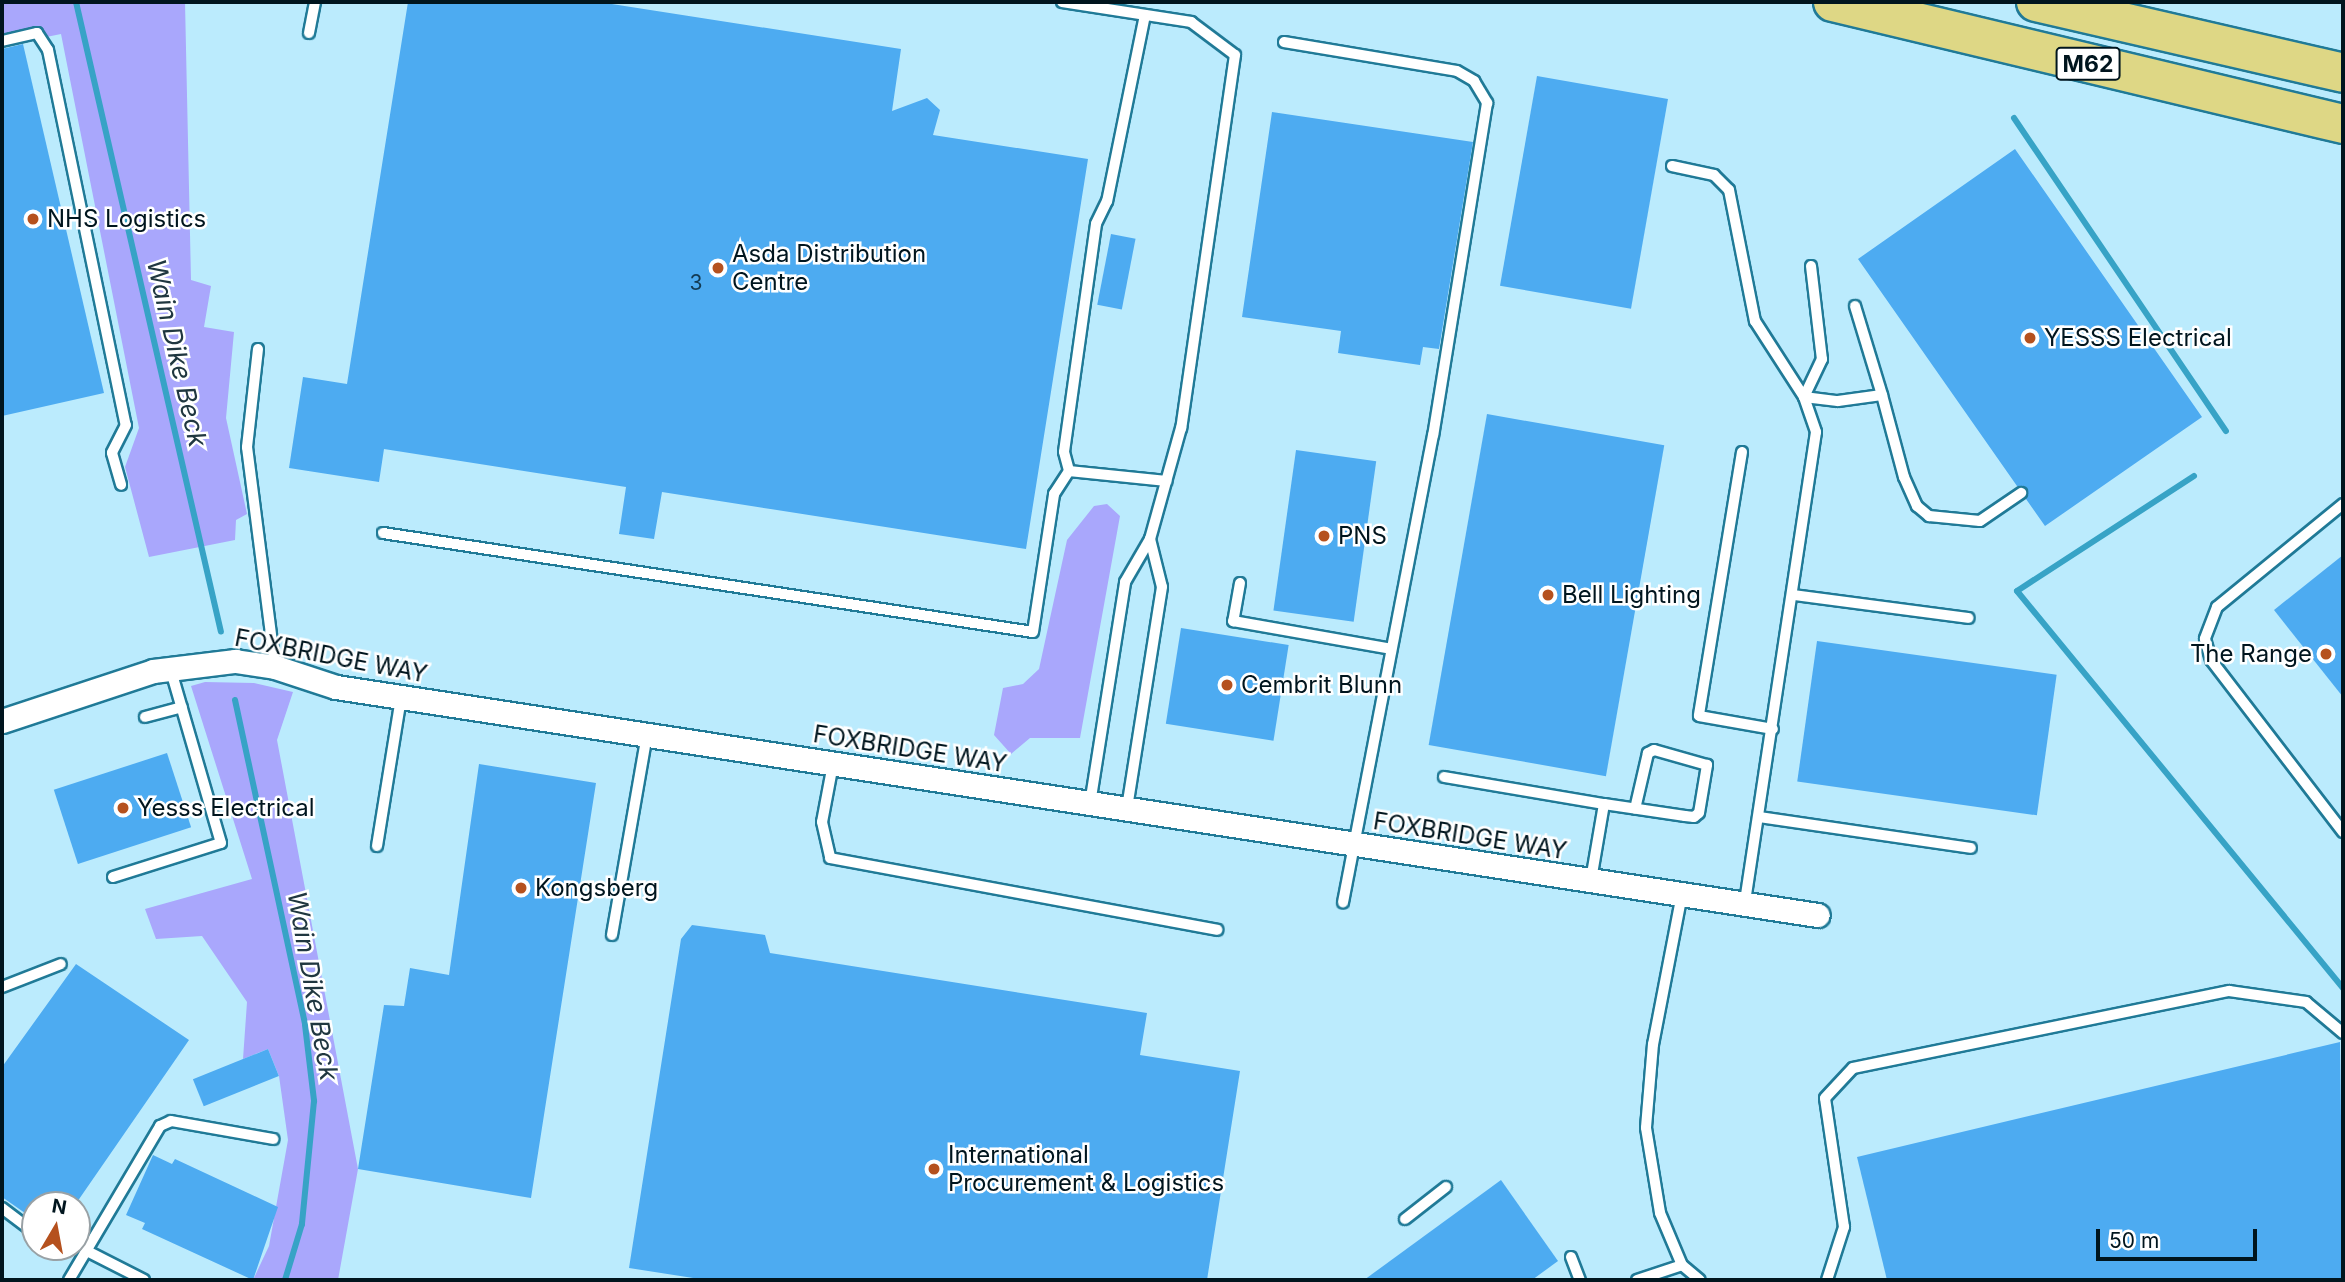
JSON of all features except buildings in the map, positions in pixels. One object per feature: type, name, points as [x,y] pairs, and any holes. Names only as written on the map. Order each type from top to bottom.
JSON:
[{"type":"highway","name":"M62","points":[[1833,2],[2343,124]]},
{"type":"highway","name":"M62","points":[[2036,2],[2343,74]]},
{"type":"street","name":"FOXBRIDGE WAY","points":[[2,720],[170,667],[235,661],[275,667],[336,687],[1818,915]]},
{"type":"lane","points":[[309,33],[315,2]]},
{"type":"lane","points":[[1062,2],[1191,22],[1235,54],[1183,414],[1150,539],[1125,582],[1090,804]]},
{"type":"lane","points":[[383,533],[1033,632],[1054,494],[1069,471],[1064,452],[1096,224],[1107,201],[1145,15]]},
{"type":"lane","points":[[2,41],[37,33],[48,50],[126,425],[112,453],[121,485]]},
{"type":"lane","points":[[1284,42],[1457,71],[1474,81],[1487,103],[1433,435],[1391,649],[1357,845],[1343,902]]},
{"type":"lane","points":[[1672,166],[1714,175],[1729,190],[1755,321],[1804,397],[1816,432],[1815,458],[1745,904]]},
{"type":"lane","points":[[1804,397],[1822,359],[1811,266]]},
{"type":"lane","points":[[1854,306],[1904,477],[1917,506],[1929,516],[1980,521],[2021,493]]},
{"type":"lane","points":[[258,349],[247,447],[275,667]]},
{"type":"lane","points":[[1804,397],[1838,401],[1882,395]]},
{"type":"lane","points":[[1742,452],[1699,716],[1773,729]]},
{"type":"lane","points":[[1069,471],[1166,481]]},
{"type":"lane","points":[[2343,504],[2217,607],[2205,639],[2211,660],[2343,832]]},
{"type":"lane","points":[[1127,810],[1162,586],[1150,539]]},
{"type":"lane","points":[[1240,583],[1233,621],[1391,649]]},
{"type":"lane","points":[[1794,595],[1968,618]]},
{"type":"lane","points":[[113,877],[221,843],[170,667]]},
{"type":"lane","points":[[377,846],[401,697]]},
{"type":"lane","points":[[145,717],[182,707]]},
{"type":"lane","points":[[612,936],[647,735]]},
{"type":"lane","points":[[1444,777],[1635,809],[1693,817],[1699,813],[1707,765],[1666,752],[1648,753],[1635,809]]},
{"type":"lane","points":[[833,764],[822,822],[830,859],[1217,930]]},
{"type":"lane","points":[[1591,880],[1604,804]]},
{"type":"lane","points":[[1759,817],[1971,848]]},
{"type":"lane","points":[[1682,894],[1653,1044],[1646,1128],[1660,1213],[1682,1265],[1700,1280]]},
{"type":"lane","points":[[2,988],[61,964]]},
{"type":"lane","points":[[1827,1280],[1844,1227],[1825,1098],[1853,1068],[2229,991],[2306,1002],[2343,1033]]},
{"type":"lane","points":[[91,1243],[160,1126],[171,1121],[273,1139]]},
{"type":"lane","points":[[1405,1219],[1446,1187]]},
{"type":"lane","points":[[2,1208],[21,1222]]},
{"type":"lane","points":[[91,1254],[144,1280]]},
{"type":"lane","points":[[1571,1257],[1580,1280]]},
{"type":"lane","points":[[69,1280],[80,1261]]},
{"type":"lane","points":[[1637,1280],[1682,1265]]},
{"type":"shaded area","points":[[2,2],[185,2],[191,280],[211,286],[204,327],[234,332],[226,418],[247,514],[236,520],[235,540],[149,557],[125,467],[139,428],[61,34],[2,46]]},
{"type":"shaded area","points":[[1107,504],[1120,516],[1080,738],[1030,738],[1011,754],[994,735],[1003,688],[1023,684],[1039,669],[1067,540],[1094,506]]},
{"type":"shaded area","points":[[205,682],[254,683],[293,692],[277,740],[358,1169],[338,1280],[253,1280],[269,1246],[288,1140],[279,1076],[268,1049],[243,1059],[247,1002],[202,936],[156,939],[145,909],[252,879],[191,686]]},
{"type":"waterway","name":"Wain Dike Beck","points":[[76,2],[221,632]]},
{"type":"waterway","points":[[2014,118],[2226,431]]},
{"type":"waterway","points":[[2194,476],[2017,591],[2343,988]]},
{"type":"waterway","name":"Wain Dike Beck","points":[[235,700],[305,1025],[314,1101],[302,1224],[285,1280]]},
{"type":"place","name":"NHS Logistics","points":[[33,219]]},
{"type":"place","name":"Asda Distribution Centre","points":[[718,268]]},
{"type":"place","name":"YESSS Electrical","points":[[2030,338]]},
{"type":"place","name":"PNS","points":[[1324,536]]},
{"type":"place","name":"Bell Lighting","points":[[1548,595]]},
{"type":"place","name":"The Range","points":[[2326,654]]},
{"type":"place","name":"Cembrit Blunn","points":[[1227,685]]},
{"type":"place","name":"Yesss Electrical","points":[[123,808]]},
{"type":"place","name":"Kongsberg","points":[[521,888]]},
{"type":"place","name":"International Procurement & Logistics","points":[[934,1169]]}]
